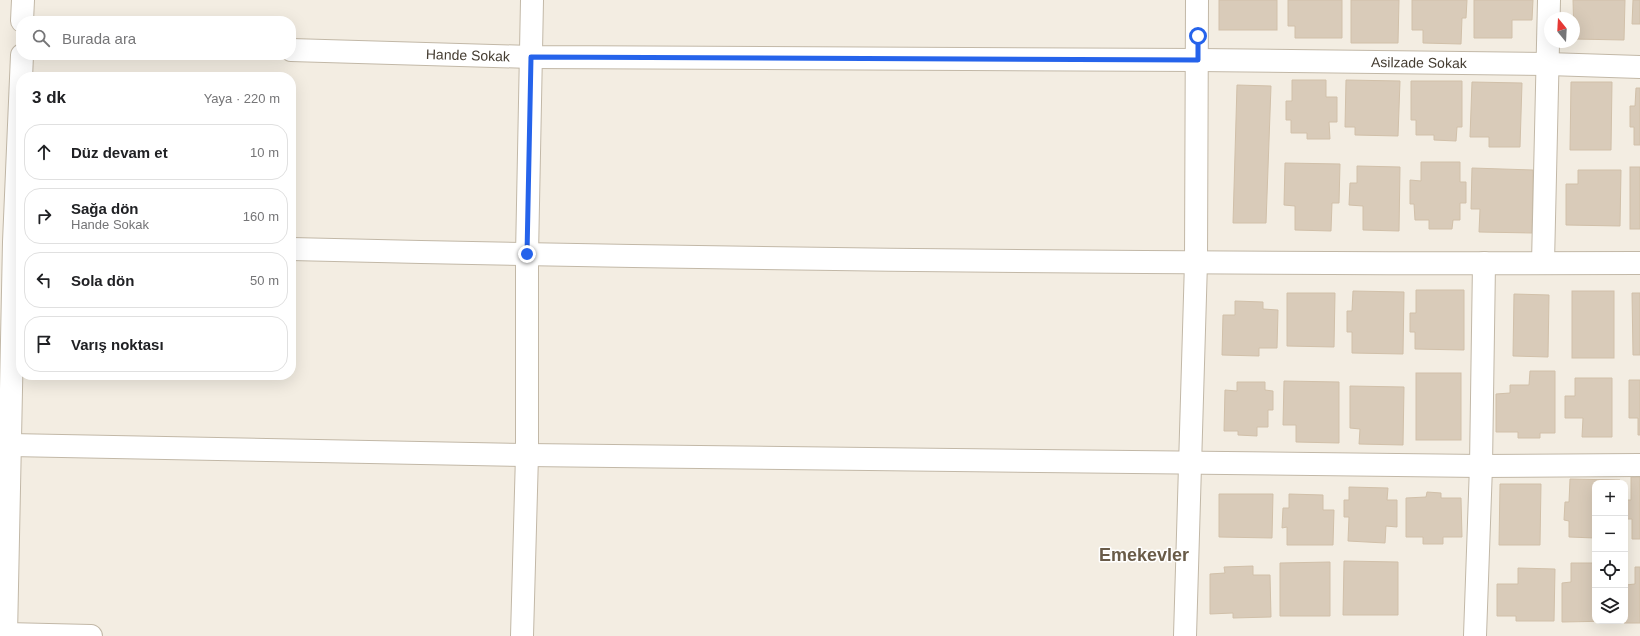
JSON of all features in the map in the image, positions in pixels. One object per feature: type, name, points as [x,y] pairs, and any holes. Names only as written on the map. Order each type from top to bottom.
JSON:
[{"type":"street","points":[[22,16],[23,0]]},
{"type":"street","points":[[522,636],[527,455],[527,254],[532,0]]},
{"type":"street","points":[[1185,636],[1196,262],[1198,0]]},
{"type":"street","points":[[1544,263],[1549,0]]},
{"type":"street","name":"Hande Sokak","points":[[296,50],[531,57],[1198,60]]},
{"type":"street","points":[[21,72],[22,60]]},
{"type":"street","name":"Asilzade Sokak","points":[[1198,60],[1548,64],[1640,67]]},
{"type":"street","points":[[16,167],[12,242],[6,635],[91,636]]},
{"type":"street","points":[[296,249],[527,254],[1196,262],[1640,263]]},
{"type":"street","points":[[1476,636],[1481,466],[1484,263]]},
{"type":"street","points":[[10,445],[527,455],[1481,466],[1640,465]]},
{"type":"building","points":[[1219,0],[1277,0],[1277,30],[1219,30]]},
{"type":"building","points":[[1288,0],[1342,0],[1342,38],[1295,38],[1295,26],[1288,26]]},
{"type":"building","points":[[1351,0],[1399,0],[1398,43],[1351,43]]},
{"type":"building","points":[[1412,0],[1467,0],[1466,18],[1462,18],[1461,44],[1423,43],[1423,30],[1412,30]]},
{"type":"building","points":[[1474,0],[1533,0],[1532,20],[1512,20],[1512,38],[1474,38]]},
{"type":"building","points":[[1573,0],[1625,0],[1624,40],[1580,39],[1580,12],[1573,12]]},
{"type":"building","points":[[1633,0],[1640,0],[1640,24],[1632,24]]},
{"type":"building","points":[[1292,80],[1326,80],[1326,97],[1337,97],[1337,122],[1329,122],[1330,139],[1307,139],[1307,133],[1291,133],[1291,120],[1286,120],[1286,101],[1292,101]]},
{"type":"building","points":[[1346,80],[1400,81],[1398,136],[1355,135],[1355,127],[1345,127]]},
{"type":"building","points":[[1411,81],[1462,81],[1462,127],[1457,127],[1456,141],[1434,140],[1434,135],[1416,135],[1416,120],[1411,120]]},
{"type":"building","points":[[1472,82],[1522,83],[1520,147],[1489,147],[1489,137],[1470,137]]},
{"type":"building","points":[[1571,82],[1612,82],[1611,150],[1570,150]]},
{"type":"building","points":[[1237,85],[1271,86],[1266,223],[1233,223]]},
{"type":"building","points":[[1636,88],[1640,88],[1640,145],[1634,145],[1634,127],[1630,127],[1630,106],[1635,106]]},
{"type":"building","points":[[1421,162],[1460,162],[1460,182],[1466,182],[1466,203],[1460,203],[1460,220],[1453,220],[1452,229],[1429,229],[1429,220],[1415,220],[1414,204],[1410,204],[1410,180],[1421,181]]},
{"type":"building","points":[[1285,163],[1340,164],[1339,203],[1332,203],[1331,231],[1295,230],[1295,206],[1284,205]]},
{"type":"building","points":[[1357,166],[1400,167],[1399,231],[1363,230],[1363,206],[1349,205],[1350,183],[1357,183]]},
{"type":"building","points":[[1630,167],[1640,167],[1640,229],[1630,229]]},
{"type":"building","points":[[1472,168],[1533,170],[1532,233],[1479,232],[1480,209],[1471,209]]},
{"type":"building","points":[[1578,170],[1621,170],[1620,226],[1566,225],[1566,184],[1578,184]]},
{"type":"building","points":[[1416,290],[1464,290],[1464,350],[1415,349],[1415,332],[1410,332],[1410,313],[1416,313]]},
{"type":"building","points":[[1353,291],[1404,292],[1403,354],[1352,353],[1352,332],[1347,332],[1347,311],[1352,311]]},
{"type":"building","points":[[1572,291],[1614,291],[1614,358],[1572,358]]},
{"type":"building","points":[[1287,293],[1335,293],[1334,347],[1287,346]]},
{"type":"building","points":[[1632,293],[1640,293],[1640,355],[1633,355]]},
{"type":"building","points":[[1514,294],[1549,295],[1548,357],[1513,356]]},
{"type":"building","points":[[1235,301],[1263,302],[1263,309],[1278,310],[1277,348],[1259,348],[1259,356],[1222,355],[1223,315],[1235,315]]},
{"type":"building","points":[[1530,371],[1555,371],[1555,433],[1540,433],[1540,438],[1518,438],[1518,432],[1496,432],[1496,394],[1510,393],[1510,385],[1529,385]]},
{"type":"building","points":[[1416,373],[1461,373],[1461,440],[1416,440]]},
{"type":"building","points":[[1575,378],[1612,378],[1612,437],[1582,437],[1583,418],[1565,418],[1565,396],[1575,396]]},
{"type":"building","points":[[1629,380],[1640,380],[1640,435],[1638,435],[1638,418],[1629,418]]},
{"type":"building","points":[[1284,381],[1339,382],[1339,443],[1296,442],[1296,425],[1283,425]]},
{"type":"building","points":[[1237,382],[1265,382],[1265,390],[1273,391],[1273,410],[1268,410],[1268,427],[1257,427],[1257,436],[1238,435],[1238,431],[1224,431],[1225,390],[1237,391]]},
{"type":"building","points":[[1350,386],[1404,387],[1403,445],[1359,444],[1360,429],[1350,428]]},
{"type":"building","points":[[1631,477],[1640,477],[1640,539],[1632,539],[1632,519],[1628,519],[1628,500],[1631,500]]},
{"type":"building","points":[[1570,479],[1620,480],[1592,480],[1592,538],[1569,537],[1569,521],[1564,520],[1565,502],[1569,502]]},
{"type":"building","points":[[1500,484],[1541,484],[1540,545],[1499,545]]},
{"type":"building","points":[[1349,487],[1388,488],[1387,500],[1397,500],[1397,527],[1386,526],[1385,543],[1348,541],[1349,517],[1344,517],[1344,500],[1349,500]]},
{"type":"building","points":[[1427,492],[1441,493],[1441,498],[1461,498],[1462,537],[1443,537],[1443,544],[1423,544],[1423,537],[1406,537],[1406,498],[1426,497]]},
{"type":"building","points":[[1219,494],[1273,494],[1272,538],[1219,537]]},
{"type":"building","points":[[1289,494],[1323,495],[1323,510],[1334,510],[1333,545],[1287,545],[1287,527],[1282,528],[1283,508],[1289,508]]},
{"type":"building","points":[[1344,561],[1398,562],[1398,615],[1343,615]]},
{"type":"building","points":[[1330,562],[1330,616],[1280,616],[1280,563]]},
{"type":"building","points":[[1571,563],[1592,563],[1592,621],[1562,622],[1562,583],[1571,582]]},
{"type":"building","points":[[1253,566],[1253,575],[1270,575],[1271,617],[1233,618],[1233,613],[1210,614],[1210,574],[1225,573],[1224,567]]},
{"type":"building","points":[[1635,567],[1640,567],[1640,623],[1628,623],[1628,585],[1635,584]]},
{"type":"building","points":[[1518,568],[1555,569],[1554,621],[1516,621],[1516,616],[1497,616],[1497,584],[1518,584]]},
{"type":"district","name":"Emekevler","points":[[1144,555]]},
{"type":"route","points":[[527,254],[531,57],[1198,60],[1198,36]]}]
